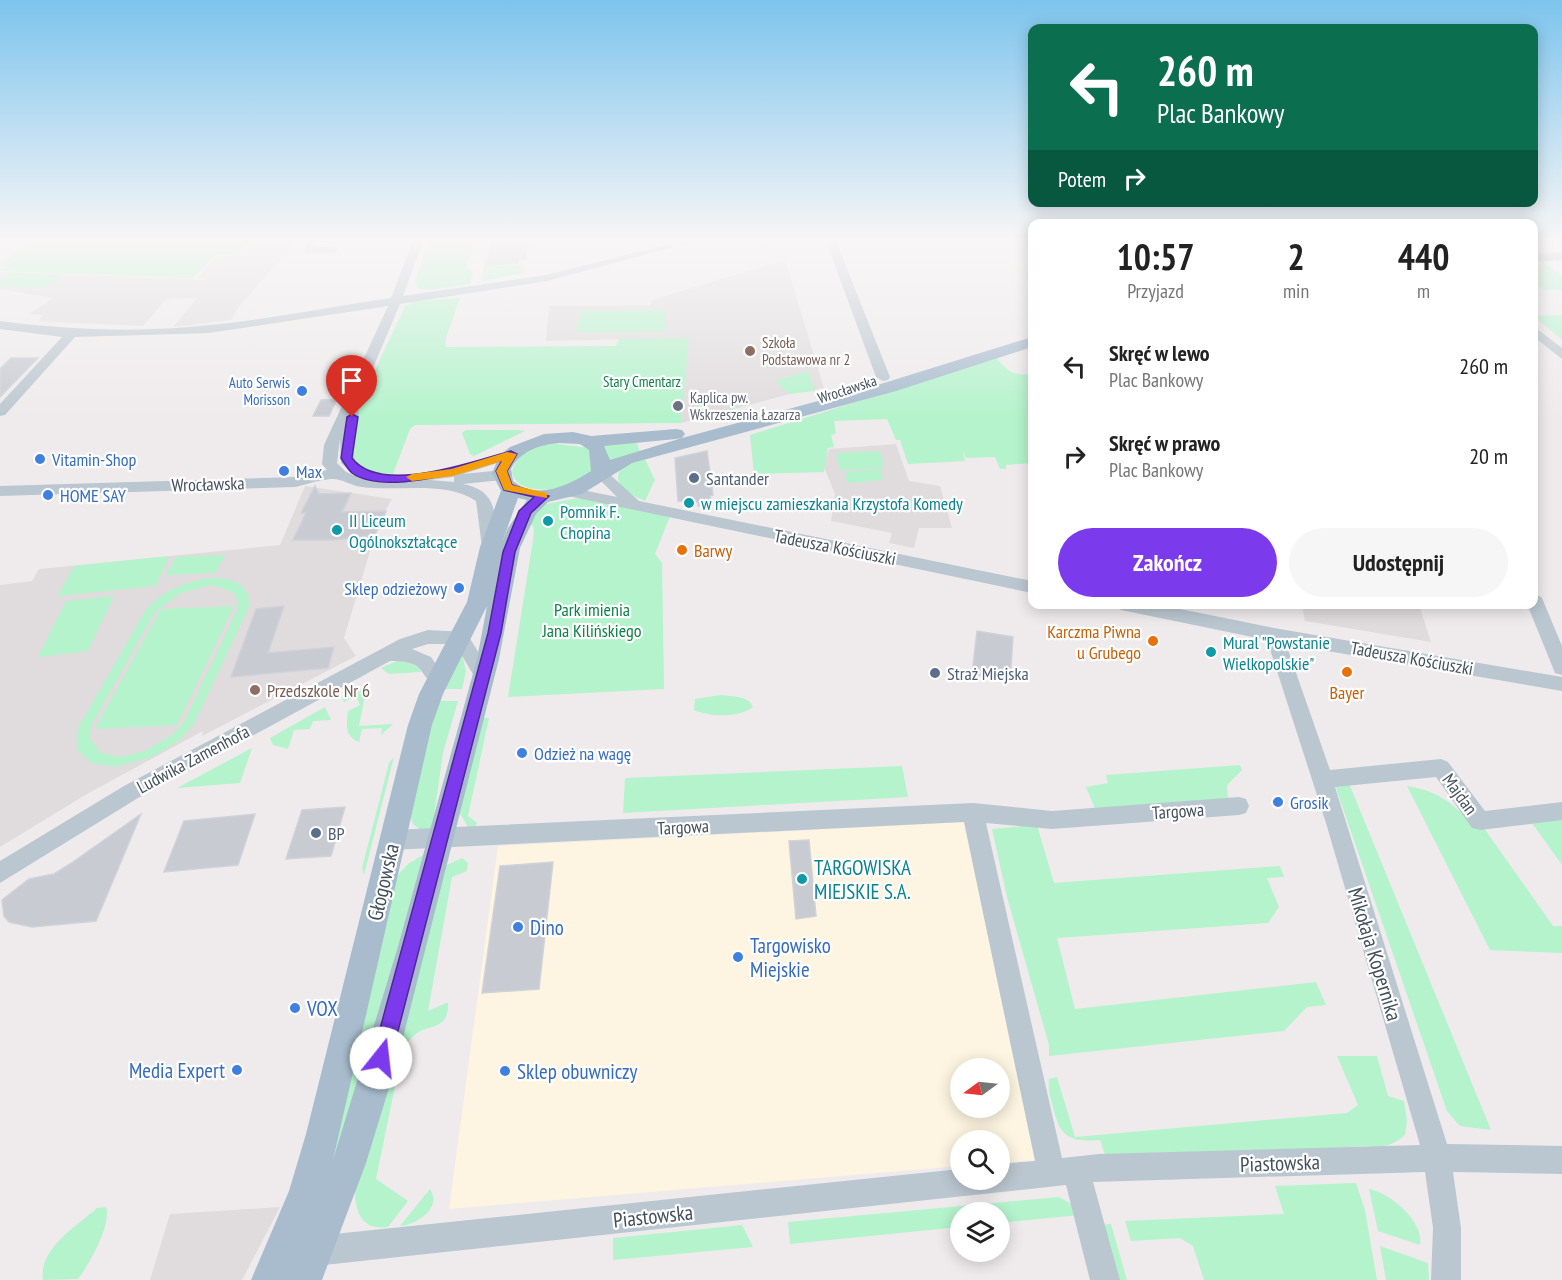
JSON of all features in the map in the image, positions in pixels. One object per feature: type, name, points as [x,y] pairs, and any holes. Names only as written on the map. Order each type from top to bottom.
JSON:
[{"type":"main road","name":"Wrocławska","points":[[511,454],[531,443],[551,438],[587,442],[687,432],[786,409],[1028,333]]},
{"type":"main road","name":"Wrocławska","points":[[543,496],[583,487],[600,473],[625,459],[890,387],[1028,343]]},
{"type":"main road","points":[[587,442],[598,451],[600,473]]},
{"type":"main road","name":"Głogowska","points":[[269,1280],[306,1193],[323,1134],[420,725],[438,680],[482,592],[489,548],[506,482],[503,466],[511,454]]},
{"type":"main road","points":[[506,482],[543,496]]},
{"type":"main road","points":[[309,1265],[362,1125],[484,676],[513,539],[528,508],[543,496]]},
{"type":"street","points":[[0,325],[72,333],[160,333],[209,329],[392,301]]},
{"type":"street","points":[[342,468],[351,405],[397,301]]},
{"type":"street","points":[[854,301],[884,377]]},
{"type":"street","points":[[0,412],[72,333]]},
{"type":"street","points":[[1538,334],[1562,354]]},
{"type":"street","points":[[342,468],[370,475],[426,477],[453,472],[511,454]]},
{"type":"street","points":[[342,468],[358,483],[506,482]]},
{"type":"street","name":"Wrocławska","points":[[0,491],[296,482],[342,468]]},
{"type":"street","name":"Tadeusza Kościuszki","points":[[600,473],[620,493],[638,505]]},
{"type":"street","points":[[414,484],[460,488],[478,494],[485,502],[489,548]]},
{"type":"street","name":"Tadeusza Kościuszki","points":[[568,492],[1028,586]]},
{"type":"street","name":"Tadeusza Kościuszki","points":[[1146,609],[1274,635],[1562,684]]},
{"type":"street","points":[[1538,609],[1562,668]]},
{"type":"street","name":"Mikołaja Kopernika","points":[[1274,635],[1337,823],[1437,1158],[1447,1228],[1446,1280]]},
{"type":"street","name":"Ludwika Zamenhofa","points":[[0,873],[131,792],[406,644],[428,637],[460,637]]},
{"type":"street","points":[[460,637],[484,676]]},
{"type":"street","points":[[390,654],[407,654],[425,660],[438,680]]},
{"type":"street","name":"Majdan","points":[[1321,780],[1441,768],[1480,821],[1562,812]]},
{"type":"street","name":"Targowa","points":[[392,840],[973,812],[1052,820],[1239,806]]},
{"type":"street","points":[[973,812],[1063,1171],[1090,1221],[1105,1280]]},
{"type":"street","name":"Piastowska","points":[[1010,1177],[1063,1171],[1437,1158],[1562,1160]]},
{"type":"street","name":"Piastowska","points":[[309,1265],[436,1240],[950,1184]]},
{"type":"shaded area","points":[[49,301],[165,301],[143,326],[39,321],[43,315],[29,314]]},
{"type":"shaded area","points":[[195,301],[244,301],[231,320],[173,327]]},
{"type":"shaded area","name":"Szkoła Podstawowa nr 2","points":[[652,301],[797,301],[824,388],[790,394],[681,423],[688,338],[546,341],[549,306],[650,305]]},
{"type":"shaded area","points":[[896,444],[909,481],[940,486],[952,528],[919,528],[914,548],[889,543],[892,533],[831,521],[835,494],[824,467],[829,449]]},
{"type":"shaded area","points":[[305,486],[392,499],[379,521],[344,638],[356,656],[202,736],[203,731],[87,794],[0,847],[0,585],[32,581],[39,569],[280,545]]},
{"type":"shaded area","points":[[1303,609],[1420,609],[1431,642],[1305,621]]},
{"type":"shaded area","name":"Targowisko Miejskie","points":[[964,822],[1036,1160],[1010,1162],[1010,1130],[950,1130],[950,1167],[449,1209],[498,846]]},
{"type":"shaded area","points":[[280,1207],[242,1280],[150,1280],[170,1214]]},
{"type":"green space","name":"Stary Cmentarz","points":[[418,301],[459,301],[445,341],[446,347],[616,346],[619,339],[689,338],[681,423],[415,425],[410,429],[393,474],[378,473],[357,466],[351,453],[352,437],[363,400],[405,306]]},
{"type":"green space","points":[[666,310],[665,331],[577,332],[580,311]]},
{"type":"green space","points":[[1562,315],[1562,340],[1538,319],[1538,316]]},
{"type":"green space","points":[[997,358],[1011,372],[1028,374],[1028,463],[1006,465],[1006,469],[1000,469],[995,457],[966,458],[963,450],[965,461],[908,464],[900,440],[896,440],[887,419],[834,421],[836,434],[831,435],[834,447],[828,448],[824,472],[754,474],[750,435]]},
{"type":"green space","points":[[808,371],[815,391],[789,394],[776,381]]},
{"type":"green space","points":[[765,399],[691,422],[697,405],[703,403],[712,414]]},
{"type":"green space","points":[[466,430],[525,431],[474,456],[470,454],[462,433]]},
{"type":"green space","points":[[636,442],[640,451],[608,464],[601,445]]},
{"type":"green space","points":[[557,444],[590,448],[593,467],[588,474],[579,481],[553,489],[526,487],[517,482],[512,472],[518,459],[536,448]]},
{"type":"green space","points":[[880,451],[884,468],[840,470],[836,453]]},
{"type":"green space","points":[[644,457],[655,480],[645,501],[623,488],[618,479],[622,467]]},
{"type":"green space","points":[[880,469],[883,480],[847,483],[845,472]]},
{"type":"green space","name":"Park imienia Jana Kilińskiego","points":[[579,498],[670,516],[655,554],[662,563],[664,689],[508,697],[533,540],[534,527],[527,522],[546,504]]},
{"type":"green space","points":[[225,555],[215,573],[166,575],[176,557]]},
{"type":"green space","points":[[169,556],[156,586],[58,596],[74,566]]},
{"type":"green space","points":[[217,578],[236,582],[247,594],[249,607],[195,722],[180,740],[152,757],[115,767],[91,763],[77,749],[78,728],[145,611],[160,597],[177,587]],"holes":[[[212,585],[233,592],[238,600],[238,608],[184,722],[172,735],[145,751],[121,757],[101,753],[90,739],[91,726],[155,612],[181,593]]]},
{"type":"green space","points":[[114,596],[88,651],[38,657],[66,601]]},
{"type":"green space","points":[[234,606],[177,725],[95,729],[161,609]]},
{"type":"green space","points":[[462,654],[466,671],[462,689],[442,689]]},
{"type":"green space","points":[[397,661],[410,663],[421,672],[389,674],[381,668]]},
{"type":"green space","points":[[367,685],[359,726],[393,724],[381,735],[382,728],[362,729],[359,742],[351,737],[347,721],[348,711],[360,705],[356,696],[344,702],[342,698]]},
{"type":"green space","points":[[721,695],[744,698],[753,707],[732,715],[708,714],[694,710],[695,699]]},
{"type":"green space","points":[[438,701],[458,701],[443,753],[432,829],[421,830],[413,824],[410,816]]},
{"type":"green space","points":[[325,707],[331,720],[313,721],[310,729],[294,730],[288,749],[273,745],[270,738]]},
{"type":"green space","points":[[482,718],[489,718],[468,816],[477,823],[475,827],[468,827],[459,812]]},
{"type":"green space","points":[[252,748],[240,783],[177,788]]},
{"type":"green space","points":[[394,757],[364,875],[362,868],[389,763]]},
{"type":"green space","points":[[1240,765],[1242,770],[1227,785],[1228,799],[1096,811],[1086,787],[1108,783],[1106,775]]},
{"type":"green space","points":[[902,766],[908,797],[623,813],[625,778]]},
{"type":"green space","points":[[1348,781],[1491,1130],[1460,1126],[1447,1111],[1335,785]]},
{"type":"green space","points":[[1407,786],[1441,797],[1470,821],[1484,828],[1553,926],[1562,926],[1562,953],[1490,950]]},
{"type":"green space","points":[[1562,818],[1562,865],[1532,823]]},
{"type":"green space","points":[[1037,825],[1054,883],[1280,866],[1284,877],[1267,878],[1279,907],[1268,923],[1057,938],[1075,1009],[1316,982],[1326,1005],[1307,1007],[1284,1031],[1049,1056],[1049,1045],[1007,897],[992,829]]},
{"type":"green space","points":[[423,855],[348,1132],[327,1188],[328,1165],[397,876],[408,864]]},
{"type":"green space","points":[[462,858],[468,863],[467,871],[452,877],[428,1011],[448,1003],[447,1012],[442,1022],[417,1033],[403,1047],[376,1179],[408,1201],[388,1227],[379,1228],[362,1219],[355,1199],[355,1191],[447,865]]},
{"type":"green space","points":[[1337,1056],[1377,1056],[1388,1096],[1404,1101],[1407,1120],[1405,1135],[1396,1142],[1377,1147],[1107,1161],[1100,1140],[1074,1139],[1063,1132],[1056,1117],[1049,1090],[1049,1079],[1057,1077],[1075,1137],[1347,1113],[1358,1105]]},
{"type":"green space","points":[[1356,1183],[1365,1210],[1377,1280],[1204,1280],[1193,1246],[1180,1238],[1131,1241],[1125,1221],[1284,1214],[1275,1186]]},
{"type":"green space","points":[[430,1189],[433,1203],[426,1214],[420,1219],[400,1226]]},
{"type":"green space","points":[[1369,1189],[1386,1196],[1404,1210],[1417,1227],[1420,1245],[1378,1231]]},
{"type":"green space","points":[[1059,1197],[1076,1207],[1080,1215],[1010,1222],[1010,1202],[1005,1202]]},
{"type":"green space","points":[[106,1207],[103,1234],[78,1279],[43,1280],[43,1269],[53,1248],[97,1208]]},
{"type":"green space","points":[[950,1207],[950,1228],[790,1244],[788,1222]]},
{"type":"green space","points":[[1111,1224],[1127,1280],[1116,1280],[1101,1225]]},
{"type":"green space","points":[[742,1225],[753,1247],[613,1260],[613,1238]]},
{"type":"green space","points":[[1380,1246],[1428,1263],[1429,1280],[1386,1280]]},
{"type":"building","points":[[11,358],[38,358],[0,397],[0,369]]},
{"type":"building","points":[[337,399],[329,416],[313,416],[321,400]]},
{"type":"building","name":"Santander","points":[[707,451],[713,495],[710,496],[711,505],[698,506],[698,502],[678,501],[675,458]]},
{"type":"building","name":"II Liceum Ogólnokształcące","points":[[315,486],[319,494],[351,493],[342,512],[386,511],[375,535],[336,540],[293,540],[306,513],[301,513]]},
{"type":"building","points":[[284,606],[268,653],[334,647],[328,668],[231,677],[256,609]]},
{"type":"building","points":[[977,631],[1013,637],[1010,680],[972,674]]},
{"type":"building","name":"BP","points":[[345,807],[331,856],[286,859],[302,810]]},
{"type":"building","points":[[141,814],[96,921],[32,927],[9,922],[4,916],[2,900],[29,879],[54,874]]},
{"type":"building","points":[[255,814],[238,865],[164,872],[184,821]]},
{"type":"building","name":"TARGOWISKA MIEJSKIE S.A.","points":[[809,840],[816,916],[796,919],[789,841]]},
{"type":"building","name":"Dino","points":[[553,862],[539,989],[482,993],[500,866]]},
{"type":"slow traffic","points":[[412,477],[453,472],[511,454],[502,471],[502,478],[508,487],[522,493],[542,496]]},
{"type":"place","name":"Szkoła Podstawowa nr 2","points":[[750,351]]},
{"type":"place","name":"Auto Serwis Morisson","points":[[302,391]]},
{"type":"place","name":"Kaplica pw. Wskrzeszenia Łazarza","points":[[678,406]]},
{"type":"place","name":"Vitamin-Shop","points":[[40,459]]},
{"type":"place","name":"Max","points":[[284,471]]},
{"type":"place","name":"Santander","points":[[694,478]]},
{"type":"place","name":"HOME SAY","points":[[48,495]]},
{"type":"place","name":"w miejscu zamieszkania Krzystofa Komedy","points":[[689,503]]},
{"type":"place","name":"Pomnik F. Chopina","points":[[548,521]]},
{"type":"place","name":"II Liceum Ogólnokształcące","points":[[337,530]]},
{"type":"place","name":"Barwy","points":[[682,550]]},
{"type":"place","name":"Sklep odzieżowy","points":[[459,588]]},
{"type":"place","name":"Karczma Piwna u Grubego","points":[[1153,641]]},
{"type":"place","name":"Mural \"Powstanie Wielkopolskie\"","points":[[1211,652]]},
{"type":"place","name":"Bayer","points":[[1347,672]]},
{"type":"place","name":"Straż Miejska","points":[[935,673]]},
{"type":"place","name":"Przedszkole Nr 6","points":[[255,690]]},
{"type":"place","name":"Odzież na wagę","points":[[522,753]]},
{"type":"place","name":"Grosik","points":[[1278,802]]},
{"type":"place","name":"BP","points":[[316,833]]},
{"type":"place","name":"TARGOWISKA MIEJSKIE S.A.","points":[[802,879]]},
{"type":"place","name":"Dino","points":[[518,927]]},
{"type":"place","name":"Targowisko Miejskie","points":[[738,957]]},
{"type":"place","name":"VOX","points":[[295,1008]]},
{"type":"place","name":"Media Expert","points":[[237,1070]]},
{"type":"place","name":"Sklep obuwniczy","points":[[505,1071]]},
{"type":"route","points":[[352,417],[346,458],[355,470],[362,473],[382,477],[432,476],[472,467],[511,454],[502,471],[502,478],[508,487],[522,493],[543,496],[525,511],[509,552],[495,633],[381,1058]]}]
